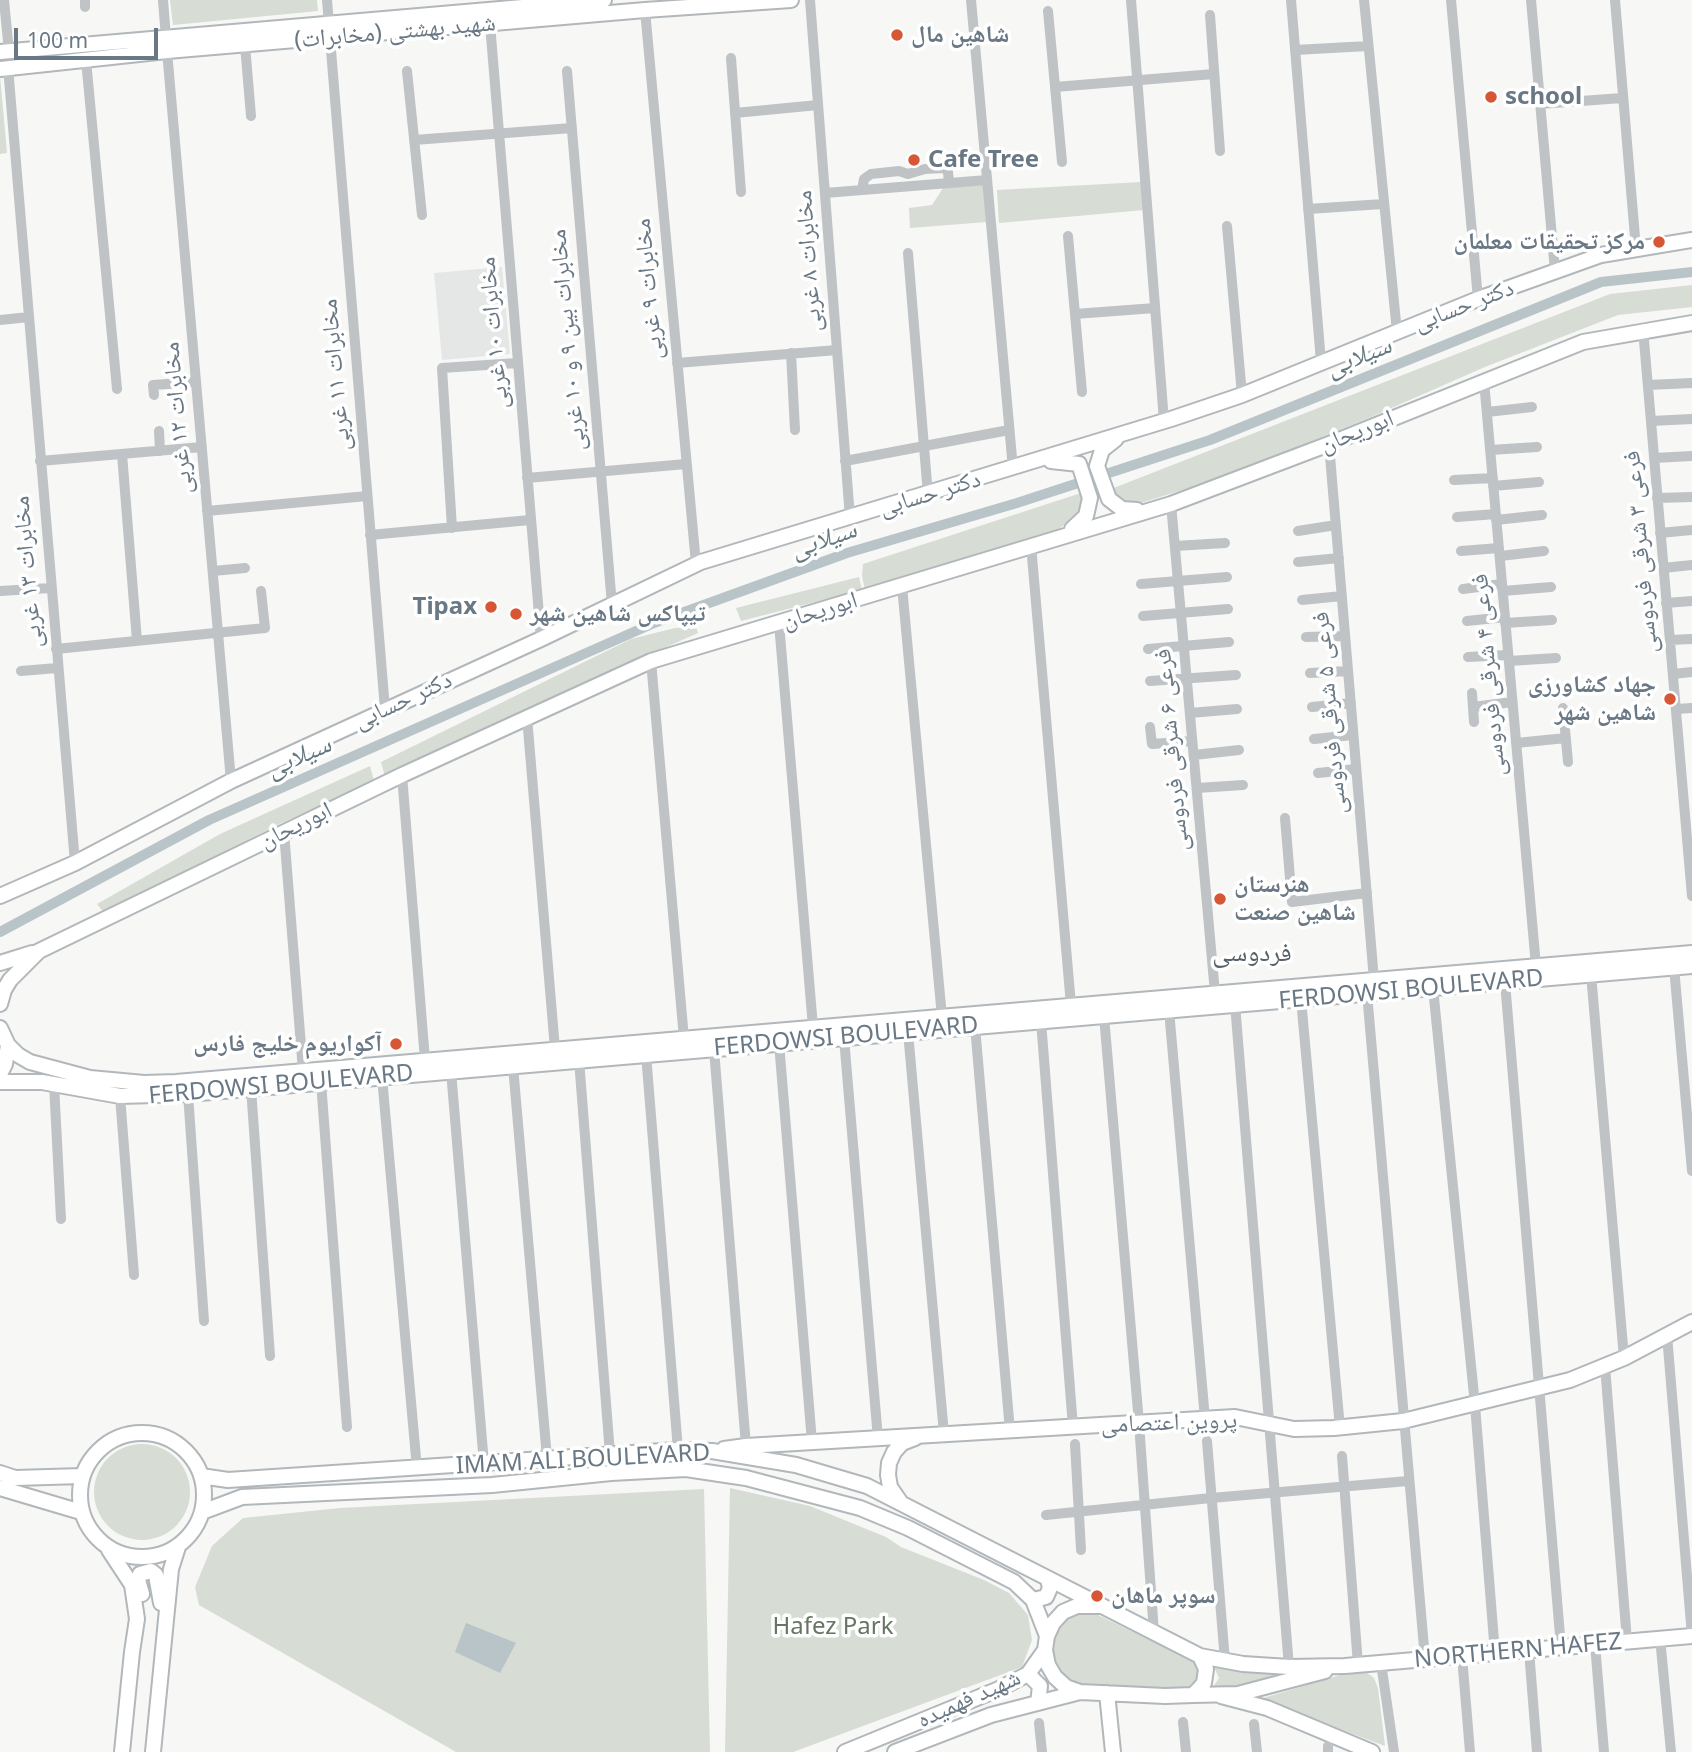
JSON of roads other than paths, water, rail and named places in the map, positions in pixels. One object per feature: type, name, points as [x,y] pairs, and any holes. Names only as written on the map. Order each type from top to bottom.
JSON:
[{"type":"main road","name":"شهید بهشتی (مخابرات)","points":[[4,68],[86,60],[167,45],[329,31],[490,9],[604,0]]},
{"type":"main road","name":"شهید بهشتی (مخابرات)","points":[[490,9],[616,6],[645,10],[673,4],[791,0]]},
{"type":"main road","name":"شهید بهشتی (مخابرات)","points":[[5,52],[88,43],[167,45]]},
{"type":"main road","name":"دکتر حسابی","points":[[0,896],[75,863],[231,781],[541,639],[696,564],[1036,462],[1242,395],[1478,299],[1601,255],[1692,240]]},
{"type":"main road","name":"ابوریحان","points":[[0,1004],[10,980],[39,951],[402,775],[651,661],[1171,504],[1583,342],[1643,329],[1692,323]]},
{"type":"main road","points":[[1126,433],[1106,446],[1098,458],[1097,466],[1107,497],[1122,509],[1150,510]]},
{"type":"main road","points":[[1036,462],[1065,461],[1079,464],[1090,502],[1083,521],[1062,536]]},
{"type":"main road","points":[[0,962],[39,951]]},
{"type":"main road","name":"FERDOWSI BOULEVARD","points":[[0,1082],[54,1084],[120,1096],[303,1071],[555,1049],[646,1054],[1433,988],[1466,978],[1536,966],[1692,953]]},
{"type":"main road","name":"FERDOWSI BOULEVARD","points":[[8,1045],[30,1062],[90,1078],[188,1088],[251,1088],[579,1060],[604,1051],[684,1038],[1071,1004],[1374,980],[1466,978],[1505,982],[1692,966]]},
{"type":"main road","points":[[0,1073],[5,1064],[8,1045],[1,1027]]},
{"type":"main road","name":"پروین اعتصامی","points":[[712,1451],[746,1446],[1235,1417],[1294,1429],[1340,1428],[1403,1421],[1570,1380],[1624,1358],[1692,1322]]},
{"type":"main road","points":[[144,1432],[164,1437],[182,1447],[195,1462],[201,1476],[205,1497],[202,1512],[193,1531],[178,1546],[162,1555],[143,1558],[125,1556],[109,1549],[96,1538],[81,1512],[79,1492],[82,1476],[91,1458],[106,1444],[124,1435],[144,1432]]},
{"type":"main road","points":[[904,1506],[890,1487],[889,1463],[902,1443],[919,1436]]},
{"type":"main road","name":"IMAM ALI BOULEVARD","points":[[201,1476],[228,1480],[610,1454],[712,1451],[796,1465],[867,1486],[1154,1633]]},
{"type":"main road","points":[[538,1480],[526,1474],[524,1466],[540,1459]]},
{"type":"main road","points":[[491,1464],[505,1473],[502,1479],[492,1485]]},
{"type":"main road","name":"IMAM ALI BOULEVARD","points":[[202,1512],[242,1497],[492,1485],[686,1469],[746,1478],[860,1508],[908,1528],[1014,1582],[1033,1600],[1046,1643],[1048,1665],[1055,1677],[1066,1687],[1080,1692]]},
{"type":"main road","points":[[0,1473],[15,1478],[82,1476]]},
{"type":"main road","points":[[53,1504],[64,1502],[71,1496],[69,1484],[56,1477]]},
{"type":"main road","points":[[224,1504],[211,1499],[210,1489],[228,1480]]},
{"type":"main road","points":[[0,1488],[81,1512]]},
{"type":"main road","points":[[153,1752],[171,1569],[178,1546]]},
{"type":"main road","points":[[109,1549],[132,1585],[137,1619],[122,1752]]},
{"type":"main road","points":[[135,1631],[139,1628],[144,1612],[138,1580],[140,1574],[150,1572],[156,1575],[159,1588],[164,1633]]},
{"type":"main road","points":[[1033,1600],[1042,1599],[1049,1593],[1048,1579]]},
{"type":"main road","name":"شهید فهمیده","points":[[845,1752],[999,1689],[1028,1674],[1046,1643],[1053,1623],[1063,1612],[1077,1606],[1100,1606]]},
{"type":"main road","name":"NORTHERN HAFEZ","points":[[1154,1633],[1200,1656],[1289,1667],[1351,1665],[1692,1636]]},
{"type":"main road","points":[[1193,1695],[1206,1676],[1200,1656]]},
{"type":"main road","name":"NORTHERN HAFEZ","points":[[1107,1693],[1221,1696],[1262,1689],[1351,1665]]},
{"type":"main road","points":[[1028,1674],[1040,1686],[1038,1703]]},
{"type":"main road","name":"شهید فهمیده","points":[[895,1752],[991,1715],[1080,1692],[1107,1693]]},
{"type":"main road","points":[[1107,1693],[1113,1752]]},
{"type":"main road","points":[[1221,1696],[1267,1708],[1372,1752]]},
{"type":"street","points":[[4,0],[5,52]]},
{"type":"street","name":"مخابرات ۱۲ غربی","points":[[163,0],[231,781]]},
{"type":"street","name":"مخابرات ۱۱ غربی","points":[[327,0],[385,709]]},
{"type":"street","name":"مخابرات ۸ غربی","points":[[810,0],[850,518]]},
{"type":"street","points":[[971,0],[1013,469]]},
{"type":"street","points":[[1131,0],[1164,421]]},
{"type":"street","points":[[1291,0],[1321,362]]},
{"type":"street","points":[[1364,0],[1396,332]]},
{"type":"street","points":[[1451,0],[1478,299]]},
{"type":"street","points":[[1531,0],[1555,271]]},
{"type":"street","points":[[1615,0],[1636,249]]},
{"type":"street","name":"مخابرات ۱۰ غربی","points":[[490,9],[541,639]]},
{"type":"street","name":"مخابرات ۹ غربی","points":[[645,10],[696,564]]},
{"type":"street","points":[[1048,11],[1062,162]]},
{"type":"street","points":[[1210,15],[1220,151]]},
{"type":"street","points":[[245,38],[251,116]]},
{"type":"street","points":[[1295,50],[1368,46]]},
{"type":"street","points":[[731,58],[741,192]]},
{"type":"street","points":[[86,60],[117,388]]},
{"type":"street","name":"مخابرات ۱۳ غربی","points":[[4,68],[29,317],[75,863]]},
{"type":"street","points":[[407,71],[422,215]]},
{"type":"street","name":"مخابرات بین ۹ و ۱۰ غربی","points":[[567,71],[612,605]]},
{"type":"street","points":[[1055,87],[1214,74]]},
{"type":"street","points":[[1540,104],[1622,98]]},
{"type":"street","points":[[735,113],[818,105]]},
{"type":"street","points":[[414,140],[572,128]]},
{"type":"street","points":[[862,190],[864,180],[871,174],[898,171],[916,174],[925,169],[945,168],[949,183]]},
{"type":"street","points":[[825,193],[987,180]]},
{"type":"street","points":[[1308,209],[1383,204]]},
{"type":"street","points":[[1227,226],[1242,395]]},
{"type":"street","points":[[1068,236],[1082,392]]},
{"type":"street","points":[[908,253],[928,495]]},
{"type":"street","points":[[1075,314],[1155,308]]},
{"type":"street","points":[[0,320],[29,317]]},
{"type":"street","name":"فرعی ۳ شرقی فردوسی","points":[[1643,329],[1679,746],[1687,779],[1692,896]]},
{"type":"street","points":[[677,363],[837,350]]},
{"type":"street","points":[[791,354],[795,430]]},
{"type":"street","points":[[452,527],[442,368],[517,363]]},
{"type":"street","name":"فرعی ۴ شرقی فردوسی","points":[[1484,381],[1536,966]]},
{"type":"street","points":[[154,395],[153,385],[196,382]]},
{"type":"street","points":[[1647,385],[1692,383]]},
{"type":"street","points":[[1487,411],[1532,407]]},
{"type":"street","points":[[1651,421],[1692,419]]},
{"type":"street","points":[[845,461],[1009,430]]},
{"type":"street","points":[[159,431],[160,451]]},
{"type":"street","name":"فرعی ۵ شرقی فردوسی","points":[[1329,444],[1374,980]]},
{"type":"street","points":[[40,461],[202,447]]},
{"type":"street","points":[[1490,450],[1537,447]]},
{"type":"street","points":[[122,454],[136,641]]},
{"type":"street","points":[[1654,458],[1692,456]]},
{"type":"street","points":[[527,478],[686,464]]},
{"type":"street","points":[[1454,480],[1539,481]]},
{"type":"street","points":[[207,511],[367,496]]},
{"type":"street","points":[[1657,498],[1692,496]]},
{"type":"street","name":"فرعی ۶ شرقی فردوسی","points":[[1171,504],[1215,993]]},
{"type":"street","points":[[1457,517],[1542,515]]},
{"type":"street","points":[[370,534],[530,520]]},
{"type":"street","points":[[1298,531],[1336,525]]},
{"type":"street","points":[[1660,533],[1692,530]]},
{"type":"street","points":[[1175,546],[1225,542]]},
{"type":"street","points":[[1031,545],[1071,1004]]},
{"type":"street","points":[[1461,551],[1544,551]]},
{"type":"street","points":[[1298,562],[1339,558]]},
{"type":"street","points":[[1663,568],[1692,565]]},
{"type":"street","points":[[213,571],[246,568]]},
{"type":"street","points":[[1141,584],[1227,577]]},
{"type":"street","points":[[902,586],[942,1017]]},
{"type":"street","points":[[1463,589],[1550,587]]},
{"type":"street","points":[[0,592],[51,588]]},
{"type":"street","points":[[56,649],[265,628],[261,591]]},
{"type":"street","points":[[1301,600],[1342,596]]},
{"type":"street","points":[[1666,603],[1692,601]]},
{"type":"street","points":[[1143,616],[1228,609]]},
{"type":"street","points":[[1466,621],[1552,620]]},
{"type":"street","points":[[779,623],[813,1027]]},
{"type":"street","points":[[1306,637],[1345,636]]},
{"type":"street","points":[[1670,640],[1692,639]]},
{"type":"street","points":[[1148,649],[1229,642]]},
{"type":"street","points":[[1468,657],[1556,658]]},
{"type":"street","points":[[651,661],[684,1038]]},
{"type":"street","points":[[21,671],[57,668]]},
{"type":"street","points":[[1310,673],[1348,671]]},
{"type":"street","points":[[1673,674],[1692,672]]},
{"type":"street","points":[[1150,681],[1236,675]]},
{"type":"street","points":[[1472,693],[1474,722]]},
{"type":"street","points":[[1473,707],[1513,702]]},
{"type":"street","points":[[1312,707],[1351,703]]},
{"type":"street","points":[[1563,708],[1568,762]]},
{"type":"street","points":[[1676,709],[1692,708]]},
{"type":"street","points":[[1190,713],[1237,709]]},
{"type":"street","points":[[527,717],[555,1049]]},
{"type":"street","points":[[1150,727],[1152,744],[1192,741]]},
{"type":"street","points":[[1314,739],[1353,735]]},
{"type":"street","points":[[1516,743],[1566,738]]},
{"type":"street","points":[[1679,746],[1692,745]]},
{"type":"street","points":[[1194,755],[1239,750]]},
{"type":"street","points":[[1318,772],[1356,769]]},
{"type":"street","points":[[402,775],[425,1060]]},
{"type":"street","points":[[1197,788],[1243,785]]},
{"type":"street","points":[[1285,818],[1292,902],[1367,893]]},
{"type":"street","points":[[284,832],[303,1071]]},
{"type":"street","points":[[1674,967],[1692,1171]]},
{"type":"street","points":[[1591,974],[1624,1358]]},
{"type":"street","points":[[1505,982],[1561,1647]]},
{"type":"street","points":[[1433,988],[1475,1405],[1495,1653]]},
{"type":"street","points":[[1367,993],[1425,1659]]},
{"type":"street","points":[[1301,999],[1340,1428]]},
{"type":"street","points":[[1235,1004],[1289,1667]]},
{"type":"street","points":[[1169,1010],[1205,1419]]},
{"type":"street","points":[[1104,1016],[1154,1633]]},
{"type":"street","points":[[1041,1021],[1073,1427]]},
{"type":"street","points":[[975,1026],[1010,1431]]},
{"type":"street","points":[[908,1032],[944,1434]]},
{"type":"street","points":[[844,1038],[878,1439]]},
{"type":"street","points":[[779,1043],[812,1442]]},
{"type":"street","points":[[714,1049],[746,1446]]},
{"type":"street","points":[[646,1054],[678,1450]]},
{"type":"street","points":[[579,1060],[610,1454]]},
{"type":"street","points":[[513,1066],[540,1459]]},
{"type":"street","points":[[451,1071],[491,1464]]},
{"type":"street","points":[[382,1077],[417,1469]]},
{"type":"street","points":[[321,1082],[347,1427]]},
{"type":"street","points":[[54,1084],[61,1219]]},
{"type":"street","points":[[188,1088],[204,1321]]},
{"type":"street","points":[[251,1088],[270,1356]]},
{"type":"street","points":[[120,1096],[134,1275]]},
{"type":"street","points":[[1667,1335],[1692,1636]]},
{"type":"street","points":[[1605,1366],[1627,1641]]},
{"type":"street","points":[[1207,1441],[1225,1661]]},
{"type":"street","points":[[1075,1444],[1081,1550]]},
{"type":"street","points":[[1342,1456],[1351,1665]]},
{"type":"street","points":[[1046,1515],[1408,1481]]},
{"type":"street","points":[[1660,1638],[1671,1752]]},
{"type":"street","points":[[1595,1644],[1604,1752]]},
{"type":"street","points":[[1529,1650],[1537,1752]]},
{"type":"street","points":[[1462,1656],[1470,1752]]},
{"type":"street","points":[[1381,1662],[1394,1752]]},
{"type":"street","points":[[1183,1722],[1186,1752]]},
{"type":"street","points":[[1040,1723],[1042,1752]]},
{"type":"street","points":[[1254,1724],[1257,1752]]},
{"type":"waterway","name":"سیلابی","points":[[0,932],[209,820],[654,623],[847,553],[1017,503],[1210,440],[1601,282],[1692,272]]},
{"type":"place","name":"شاهین مال","points":[[897,35]]},
{"type":"place","name":"school","points":[[1491,97]]},
{"type":"place","name":"Cafe Tree","points":[[914,160]]},
{"type":"place","name":"مرکز تحقیقات معلمان","points":[[1659,242]]},
{"type":"place","name":"Tipax","points":[[491,607]]},
{"type":"place","name":"تیپاکس شاهین شهر","points":[[516,614]]},
{"type":"place","name":"جهاد کشاورزی شاهین شهر","points":[[1670,699]]},
{"type":"place","name":"هنرستان شاهین صنعت","points":[[1220,899]]},
{"type":"place","name":"آکواریوم خلیج فارس","points":[[396,1044]]},
{"type":"place","name":"سوپر ماهان","points":[[1097,1596]]},
{"type":"district","name":"فردوسی","points":[[1252,954]]},
{"type":"park label","name":"Hafez Park","points":[[833,1627]]}]
